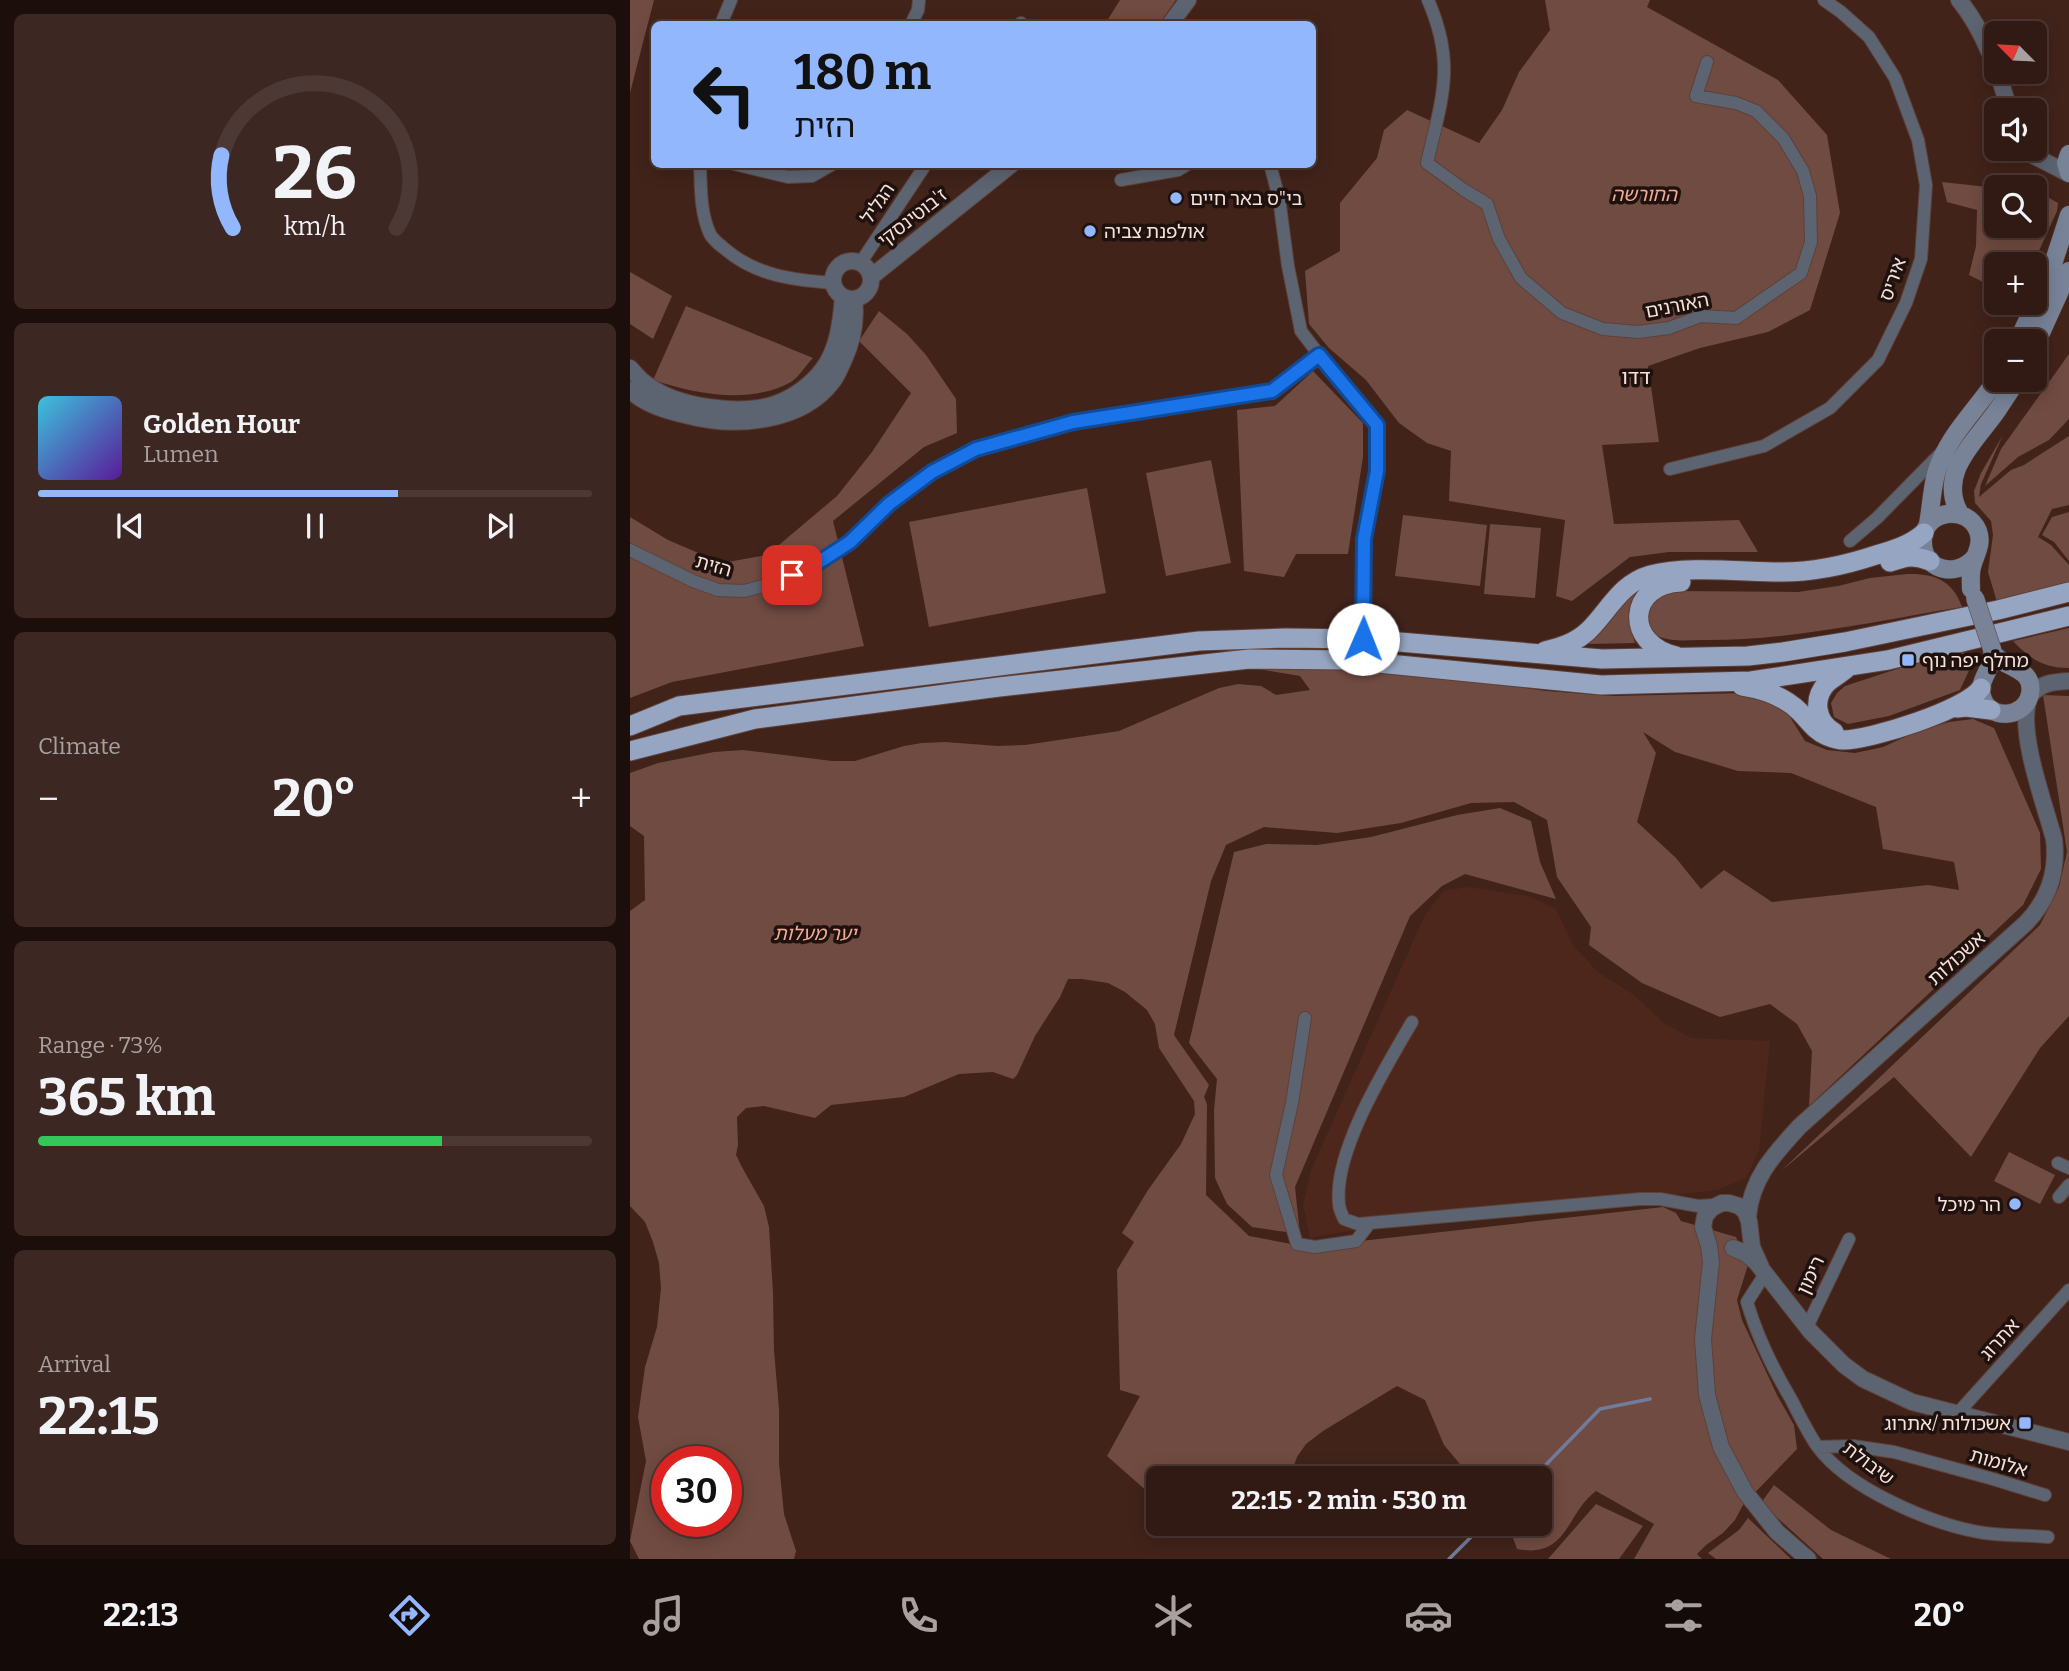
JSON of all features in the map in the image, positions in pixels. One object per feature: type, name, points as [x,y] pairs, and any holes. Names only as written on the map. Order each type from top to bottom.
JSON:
[{"type":"highway","points":[[1534,654],[1569,644],[1579,638],[1596,623],[1621,591],[1642,577],[1670,571],[1782,572],[1825,568],[1902,547],[1926,529]]},
{"type":"highway","points":[[1687,658],[1657,648],[1639,628],[1639,610],[1644,599],[1660,585],[1685,582],[1797,583],[1836,577],[1910,556],[1930,561]]},
{"type":"highway","points":[[630,726],[679,706],[1199,641],[1363,639],[1602,659],[1687,658],[1783,652],[1998,610],[2069,592]]},
{"type":"highway","points":[[630,751],[755,719],[999,687],[1249,659],[1348,660],[1601,685],[1751,681],[1888,660],[2069,616]]},
{"type":"highway","points":[[1850,667],[1829,681],[1824,688],[1818,702],[1819,719],[1830,730],[1846,737],[1862,738]]},
{"type":"highway","points":[[1716,683],[1755,688],[1780,698],[1798,710],[1816,730],[1840,740],[1862,738],[1949,709],[1973,697],[1984,680]]},
{"type":"highway","points":[[1949,709],[1966,707],[1998,712]]},
{"type":"main road","points":[[2069,153],[2066,163],[2069,174]]},
{"type":"main road","points":[[2024,329],[2052,267],[2069,215]]},
{"type":"main road","points":[[2043,329],[2069,271]]},
{"type":"main road","points":[[1973,593],[1960,575],[1941,569],[1930,561],[1923,543],[1936,474],[1949,445],[1988,392]]},
{"type":"main road","points":[[1993,651],[1982,696],[1998,712],[2018,711],[2028,699],[2030,684],[2018,669],[2001,661],[1993,651],[1973,593],[1971,571],[1979,549],[1978,532],[1974,524],[1960,514],[1952,496],[1956,468],[2009,392]]},
{"type":"main road","points":[[1926,529],[1943,514],[1960,514]]},
{"type":"main road","points":[[1948,570],[1964,567],[1975,557]]},
{"type":"main road","points":[[1984,680],[1995,667],[2018,669]]},
{"type":"street","points":[[722,21],[731,0]]},
{"type":"street","points":[[912,21],[919,0]]},
{"type":"street","points":[[1172,21],[1188,0]]},
{"type":"street","name":"האורנים","points":[[1428,0],[1436,19],[1445,56],[1444,92],[1427,163],[1487,204],[1499,239],[1521,278],[1562,313],[1603,329],[1638,332],[1669,327],[1702,316],[1736,318],[1801,273],[1811,242],[1810,196],[1803,171],[1783,138],[1756,111],[1736,103],[1696,96],[1707,62]]},
{"type":"street","name":"איריס","points":[[1670,469],[1764,446],[1830,408],[1878,360],[1906,303],[1921,259],[1926,185],[1919,140],[1895,78],[1868,37],[1824,0]]},
{"type":"street","points":[[1959,0],[1968,10],[1994,66],[2005,98]]},
{"type":"street","points":[[2047,155],[2069,153]]},
{"type":"street","points":[[2044,161],[2069,174]]},
{"type":"street","points":[[701,168],[702,211],[711,237],[731,254],[756,269],[784,278],[833,283]]},
{"type":"street","points":[[751,168],[788,177],[812,176],[827,168]]},
{"type":"street","name":"הגליל","points":[[861,262],[923,168]]},
{"type":"street","name":"ז'בוטינסקי","points":[[871,276],[1007,168]]},
{"type":"street","points":[[1121,180],[1181,168]]},
{"type":"street","points":[[1271,168],[1279,198],[1287,266],[1301,331],[1377,425],[1377,471],[1364,539],[1363,639]]},
{"type":"street","points":[[849,261],[861,262],[871,276],[871,283],[865,294],[849,298],[838,294],[833,277],[838,266],[849,261]]},
{"type":"street","points":[[630,368],[645,384],[700,407],[745,410],[775,404],[801,391],[823,369],[833,349],[849,298]]},
{"type":"street","points":[[630,390],[637,397],[670,412],[696,418],[735,423],[777,417],[813,401],[834,381],[853,336],[856,318],[849,298]]},
{"type":"street","name":"הזית","points":[[630,550],[693,581],[718,590],[744,591],[771,584],[813,566],[850,542],[889,504],[932,472],[976,449],[1073,422],[1272,391],[1319,355]]},
{"type":"street","points":[[1850,541],[1908,488],[1949,445]]},
{"type":"street","points":[[1908,488],[1920,485],[1933,496]]},
{"type":"street","points":[[2018,669],[2050,682]]},
{"type":"street","points":[[2028,699],[2040,686],[2050,682],[2069,681]]},
{"type":"street","name":"אשכולות","points":[[1717,1205],[1733,1196],[1768,1163],[1800,1126],[2026,923],[2042,902],[2054,875],[2056,855],[2026,734],[2025,711],[2028,699]]},
{"type":"street","points":[[1998,712],[2013,719],[2026,734]]},
{"type":"street","points":[[1305,1018],[1292,1103],[1276,1175],[1297,1244],[1315,1247],[1356,1241],[1369,1224]]},
{"type":"street","points":[[1412,1022],[1368,1098],[1345,1159],[1338,1205],[1344,1219],[1358,1224],[1369,1224],[1640,1199],[1698,1206],[1729,1202],[1742,1209],[1749,1223],[1744,1241],[1718,1260],[1711,1277]]},
{"type":"street","name":"אשכולות","points":[[1763,1271],[1752,1247],[1749,1223],[1754,1188],[1768,1163]]},
{"type":"street","points":[[2059,1197],[2069,1185]]},
{"type":"street","points":[[1671,1202],[1693,1213],[1700,1221],[1711,1254],[1711,1277],[1703,1339],[1704,1361],[1707,1395],[1721,1447],[1745,1493],[1777,1532],[1808,1559]]},
{"type":"street","points":[[1717,1205],[1705,1216],[1705,1234],[1717,1247],[1732,1248]]},
{"type":"street","name":"רימון","points":[[1807,1327],[1849,1239]]},
{"type":"street","name":"אשכולות","points":[[1732,1248],[1748,1255],[1807,1327],[1835,1357],[1863,1379],[1912,1402],[2069,1443]]},
{"type":"street","name":"שיבולת","points":[[1763,1271],[1747,1302],[1755,1327],[1784,1388],[1818,1447],[1842,1471],[1890,1503],[1938,1521],[1984,1533],[2048,1536]]},
{"type":"street","name":"אתרוג","points":[[1957,1414],[2069,1290]]},
{"type":"street","name":"אלומות","points":[[1818,1447],[1853,1446],[1894,1452],[2045,1495]]},
{"type":"shaded area","points":[[1468,887],[1528,896],[1556,909],[1572,944],[1598,972],[1634,995],[1664,1023],[1691,1038],[1770,1041],[1759,1151],[1746,1178],[1718,1190],[1342,1232],[1310,1238],[1303,1205],[1311,1170],[1424,917],[1443,891]]},
{"type":"green space","points":[[630,0],[654,0],[630,93]]},
{"type":"green space","points":[[1120,0],[1176,0],[1161,21],[1107,21]]},
{"type":"green space","name":"החורשה","points":[[1545,0],[1650,0],[1647,7],[1778,80],[1827,135],[1840,213],[1810,310],[1768,332],[1700,348],[1648,366],[1659,442],[1602,445],[1614,524],[1739,520],[1758,552],[1669,552],[1630,557],[1572,601],[1556,596],[1565,520],[1449,501],[1451,451],[1427,443],[1399,423],[1366,380],[1329,348],[1309,324],[1305,271],[1340,251],[1340,203],[1377,158],[1384,130],[1407,110],[1479,143],[1502,110],[1519,72],[1550,30]]},
{"type":"green space","points":[[1942,182],[1984,187],[1984,238],[2045,238],[2038,252],[1984,252],[1984,282],[1969,275],[1976,246],[1977,210],[1947,202]]},
{"type":"green space","points":[[2047,197],[2058,203],[2047,233]]},
{"type":"green space","points":[[630,272],[672,296],[653,339],[630,324]]},
{"type":"green space","points":[[686,306],[813,358],[791,382],[758,393],[704,393],[653,380]]},
{"type":"green space","points":[[879,311],[907,334],[926,355],[956,399],[957,433],[924,447],[833,521],[864,646],[672,682],[630,698],[630,517],[668,540],[722,563],[767,555],[837,496],[872,452],[911,393],[859,341]]},
{"type":"green space","points":[[2069,354],[2069,419],[2049,440],[2018,457],[1985,486],[2001,449],[2042,392],[2047,392],[2047,385]]},
{"type":"green space","points":[[1313,371],[1363,423],[1363,457],[1348,554],[1296,554],[1284,577],[1244,571],[1237,410],[1275,406]]},
{"type":"green space","points":[[2003,435],[1981,484],[1979,497],[2011,470],[2024,465],[2069,436],[2069,505],[2052,509],[2038,537],[2051,545],[2069,565],[2069,582],[1997,602],[1988,572],[1993,535],[1991,521],[1975,503],[1974,491]]},
{"type":"green space","points":[[1211,460],[1231,563],[1166,576],[1146,473]]},
{"type":"green space","points":[[1087,488],[1106,593],[929,627],[909,522]]},
{"type":"green space","points":[[2069,512],[2069,561],[2054,542],[2042,535],[2052,517]]},
{"type":"green space","points":[[1403,515],[1487,525],[1480,586],[1395,576]]},
{"type":"green space","points":[[1490,524],[1541,528],[1535,598],[1484,594]]},
{"type":"green space","points":[[1907,574],[1925,575],[1941,580],[1953,590],[1962,607],[1832,629],[1735,639],[1665,639],[1654,633],[1648,622],[1653,603],[1673,591],[1798,592]]},
{"type":"green space","points":[[1641,585],[1630,613],[1635,643],[1589,644],[1610,619]]},
{"type":"green space","points":[[2069,628],[2069,668],[2038,661],[2013,641]]},
{"type":"green space","points":[[1958,652],[1970,653],[1971,666],[1960,690],[1889,716],[1848,724],[1834,717],[1831,703],[1845,686]]},
{"type":"green space","name":"יער מעלות","points":[[1246,667],[1403,670],[1546,691],[1613,696],[1747,693],[1783,706],[1805,741],[1827,750],[1855,753],[1883,747],[1918,731],[1949,722],[1973,719],[1994,728],[2040,833],[2041,869],[2023,905],[1809,1106],[1812,1051],[1797,1024],[1770,1004],[1720,1017],[1642,983],[1589,945],[1591,927],[1557,877],[1547,820],[1514,802],[1471,803],[1401,823],[1337,833],[1264,827],[1226,845],[1211,881],[1174,1035],[1209,1085],[1204,1097],[1207,1104],[1206,1195],[1249,1236],[1307,1247],[1663,1207],[1676,1213],[1681,1221],[1736,1237],[1748,1265],[1737,1300],[1742,1320],[1794,1425],[1797,1449],[1743,1505],[1735,1520],[1723,1533],[1697,1554],[1702,1559],[1634,1559],[1654,1524],[1596,1491],[1586,1500],[1556,1541],[1547,1547],[1534,1550],[1517,1549],[1512,1536],[1552,1536],[1552,1466],[1462,1466],[1444,1445],[1425,1400],[1397,1386],[1306,1444],[1294,1466],[1146,1466],[1146,1490],[1107,1456],[1140,1396],[1120,1390],[1117,1270],[1134,1242],[1122,1233],[1181,1144],[1195,1114],[1194,1101],[1159,1048],[1155,1024],[1147,1010],[1125,992],[1108,983],[1068,979],[1013,1079],[993,1072],[959,1074],[904,1097],[831,1105],[815,1118],[764,1106],[746,1108],[737,1117],[736,1155],[764,1206],[769,1227],[779,1409],[779,1463],[784,1514],[796,1551],[794,1559],[639,1559],[630,1541],[646,1461],[638,1417],[645,1367],[657,1327],[661,1288],[659,1263],[653,1242],[645,1222],[630,1206],[630,911],[645,900],[644,836],[630,826],[630,773],[658,763],[714,752],[743,750],[832,761],[855,761],[922,743],[1025,745],[1119,731],[1219,688],[1238,684],[1261,686],[1276,695],[1310,690],[1300,676]],"holes":[[[1643,732],[1675,752],[1738,771],[1791,773],[1876,807],[1883,849],[1954,862],[1959,890],[1928,885],[1772,902],[1724,870],[1701,889],[1676,858],[1637,822],[1656,753]]]},
{"type":"green space","points":[[2043,695],[2069,696],[2069,1016],[2040,1048],[1971,1157],[1894,1077],[1781,1171],[2040,925],[2059,887],[2067,852]]},
{"type":"green space","points":[[1500,808],[1531,821],[1540,862],[1556,899],[1465,874],[1442,886],[1410,916],[1295,1187],[1300,1234],[1252,1227],[1227,1204],[1215,1178],[1214,1110],[1217,1079],[1189,1043],[1234,852],[1266,844],[1317,845],[1371,837],[1457,815]]},
{"type":"green space","points":[[2009,1152],[2055,1175],[2040,1204],[1994,1181]]},
{"type":"green space","points":[[1774,1485],[1831,1530],[1891,1559],[1823,1559],[1761,1503]]},
{"type":"green space","points":[[1596,1504],[1643,1526],[1619,1559],[1548,1559]]},
{"type":"green space","points":[[1748,1518],[1791,1559],[1716,1559],[1708,1553],[1739,1530]]},
{"type":"waterway","points":[[1545,1466],[1600,1409],[1650,1399]]},
{"type":"waterway","points":[[1449,1559],[1472,1536]]},
{"type":"place","name":"בי\"ס באר חיים","points":[[1176,198]]},
{"type":"place","name":"אולפנת צביה","points":[[1090,231]]},
{"type":"place","name":"מחלף יפה נוף","points":[[1908,660]]},
{"type":"place","name":"הר מיכל","points":[[2015,1204]]},
{"type":"place","name":"אשכולות /אתרוג","points":[[2025,1423]]},
{"type":"district","name":"דדו","points":[[1636,377]]},
{"type":"route","points":[[792,575],[813,566],[850,542],[889,504],[932,472],[976,449],[1073,422],[1272,391],[1319,355],[1377,425],[1377,471],[1364,539],[1363,639]]}]
